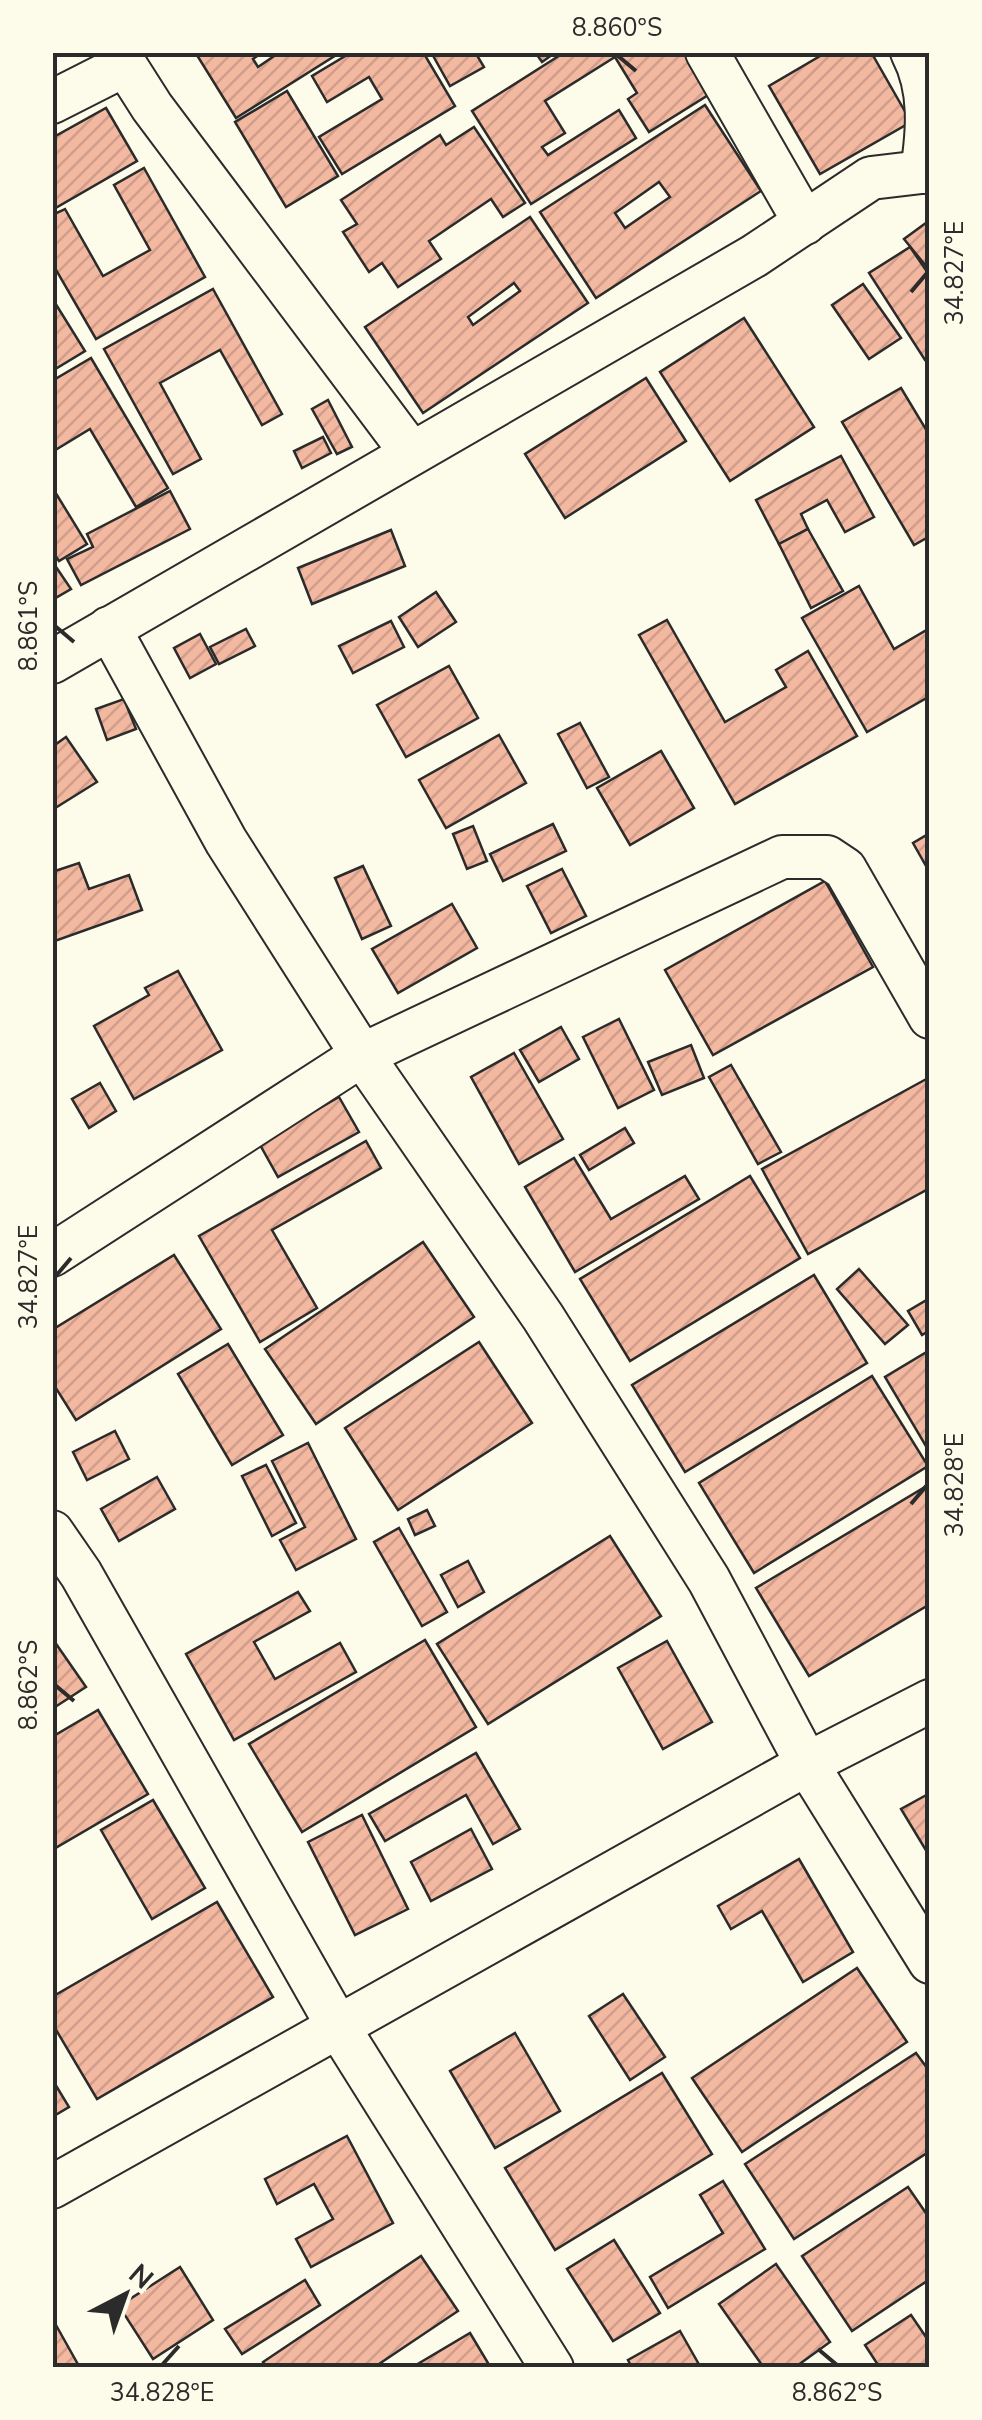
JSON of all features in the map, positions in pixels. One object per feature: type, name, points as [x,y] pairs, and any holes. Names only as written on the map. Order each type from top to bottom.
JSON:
[{"type":"street","points":[[706,52],[805,222]]},
{"type":"street","points":[[52,662],[410,451],[754,256],[871,178],[926,172],[929,124],[920,68],[912,52]]},
{"type":"street","points":[[52,102],[121,58],[410,451]]},
{"type":"street","points":[[109,628],[226,840],[362,1054],[543,1317],[709,1580],[807,1764],[930,1962]]},
{"type":"street","points":[[52,1255],[362,1054],[782,857],[827,858],[845,868],[930,1018]]},
{"type":"street","points":[[52,1532],[81,1574],[336,2025],[552,2368]]},
{"type":"street","points":[[52,2187],[807,1764],[930,1701]]},
{"type":"building","points":[[195,52],[263,52],[253,59],[258,67],[280,52],[341,52],[236,118]]},
{"type":"building","points":[[352,52],[423,52],[455,106],[342,174],[319,137],[382,99],[369,77],[327,102],[312,76]]},
{"type":"building","points":[[431,52],[475,52],[484,67],[450,86]]},
{"type":"building","points":[[535,52],[556,52],[542,62]]},
{"type":"building","points":[[565,52],[688,52],[713,92],[649,132],[628,99],[637,93],[615,57],[545,101],[565,133],[542,147],[548,155],[619,110],[636,138],[531,204],[472,111]]},
{"type":"building","points":[[827,52],[871,52],[911,122],[820,174],[769,86]]},
{"type":"building","points":[[287,91],[338,176],[286,207],[235,122]]},
{"type":"building","points":[[705,105],[761,191],[596,298],[540,212]],"holes":[[[659,182],[670,197],[625,228],[615,213]]]},
{"type":"building","points":[[106,108],[137,161],[52,210],[52,138]]},
{"type":"building","points":[[474,127],[525,203],[503,217],[491,199],[429,241],[441,259],[398,287],[382,263],[369,272],[343,232],[357,224],[341,200],[440,135],[446,145]]},
{"type":"building","points":[[144,168],[205,277],[96,339],[52,263],[52,215],[65,209],[103,276],[150,250],[114,185]]},
{"type":"building","points":[[530,217],[588,303],[423,413],[365,327]],"holes":[[[514,283],[520,291],[473,325],[468,317]]]},
{"type":"building","points":[[930,220],[930,271],[904,239]]},
{"type":"building","points":[[910,247],[930,276],[930,358],[925,360],[869,273]]},
{"type":"building","points":[[863,284],[901,338],[869,359],[832,305]]},
{"type":"building","points":[[213,289],[282,414],[262,425],[220,350],[160,383],[201,459],[173,474],[104,349]]},
{"type":"building","points":[[52,298],[85,351],[52,371]]},
{"type":"building","points":[[744,318],[814,427],[730,481],[660,372]]},
{"type":"building","points":[[91,358],[168,488],[136,507],[90,429],[52,452],[52,381]]},
{"type":"building","points":[[646,378],[686,441],[565,518],[525,454]]},
{"type":"building","points":[[901,388],[930,436],[930,536],[914,545],[842,422]]},
{"type":"building","points":[[328,400],[352,447],[337,454],[312,409]]},
{"type":"building","points":[[323,437],[331,453],[302,468],[294,451]]},
{"type":"building","points":[[841,456],[874,517],[845,532],[827,500],[801,514],[808,529],[779,544],[756,500]]},
{"type":"building","points":[[52,487],[87,544],[59,561],[52,551]]},
{"type":"building","points":[[170,491],[190,529],[81,585],[67,559],[93,547],[87,534]]},
{"type":"building","points":[[808,529],[843,591],[811,608],[779,544]]},
{"type":"building","points":[[391,530],[405,566],[312,604],[298,568]]},
{"type":"building","points":[[52,561],[71,589],[52,600]]},
{"type":"building","points":[[859,586],[894,649],[930,628],[930,696],[867,732],[802,618]]},
{"type":"building","points":[[436,592],[456,622],[418,647],[399,617]]},
{"type":"building","points":[[667,620],[725,722],[786,687],[776,670],[808,651],[857,736],[735,804],[639,635]]},
{"type":"building","points":[[391,621],[404,647],[353,673],[339,646]]},
{"type":"building","points":[[246,629],[255,646],[219,664],[210,647]]},
{"type":"building","points":[[200,634],[216,664],[190,678],[174,648]]},
{"type":"building","points":[[449,666],[478,718],[406,757],[377,705]]},
{"type":"building","points":[[124,699],[136,729],[107,740],[96,709]]},
{"type":"building","points":[[580,723],[609,777],[587,788],[558,734]]},
{"type":"building","points":[[499,735],[526,783],[446,828],[419,780]]},
{"type":"building","points":[[66,737],[97,782],[52,810],[52,747]]},
{"type":"building","points":[[661,751],[694,808],[630,845],[597,788]]},
{"type":"building","points":[[553,824],[566,851],[503,881],[490,854]]},
{"type":"building","points":[[473,826],[487,861],[467,869],[453,834]]},
{"type":"building","points":[[930,833],[930,873],[913,843]]},
{"type":"building","points":[[79,863],[89,889],[129,875],[142,910],[52,942],[52,872]]},
{"type":"building","points":[[363,866],[391,926],[362,939],[335,878]]},
{"type":"building","points":[[562,869],[586,916],[551,933],[527,886]]},
{"type":"building","points":[[825,881],[873,967],[713,1055],[665,970]]},
{"type":"building","points":[[452,904],[477,948],[398,993],[372,949]]},
{"type":"building","points":[[178,971],[222,1050],[134,1099],[94,1026],[149,995],[145,988]]},
{"type":"building","points":[[619,1019],[654,1090],[618,1108],[583,1037]]},
{"type":"building","points":[[561,1027],[579,1059],[539,1082],[520,1050]]},
{"type":"building","points":[[691,1045],[704,1078],[662,1095],[648,1062]]},
{"type":"building","points":[[514,1053],[563,1139],[519,1164],[471,1077]]},
{"type":"building","points":[[731,1065],[781,1152],[758,1164],[709,1077]]},
{"type":"building","points":[[930,1077],[930,1188],[808,1254],[762,1169]]},
{"type":"building","points":[[100,1083],[116,1111],[89,1128],[72,1099]]},
{"type":"building","points":[[339,1097],[359,1132],[278,1177],[259,1143]]},
{"type":"building","points":[[625,1128],[634,1143],[589,1170],[580,1155]]},
{"type":"building","points":[[366,1141],[381,1168],[272,1230],[317,1308],[260,1342],[199,1236]]},
{"type":"building","points":[[574,1158],[611,1219],[685,1176],[699,1199],[575,1272],[525,1187]]},
{"type":"building","points":[[750,1176],[800,1258],[630,1361],[580,1279]]},
{"type":"building","points":[[423,1242],[474,1317],[316,1424],[265,1349]]},
{"type":"building","points":[[174,1255],[221,1329],[76,1420],[52,1382],[52,1330]]},
{"type":"building","points":[[859,1269],[908,1325],[885,1344],[837,1289]]},
{"type":"building","points":[[814,1275],[867,1363],[685,1472],[632,1385]]},
{"type":"building","points":[[930,1298],[930,1330],[922,1335],[908,1311]]},
{"type":"building","points":[[479,1342],[532,1423],[398,1510],[345,1428]]},
{"type":"building","points":[[228,1344],[283,1435],[232,1465],[178,1374]]},
{"type":"building","points":[[930,1350],[930,1453],[885,1377]]},
{"type":"building","points":[[872,1376],[928,1466],[754,1573],[699,1483]]},
{"type":"building","points":[[115,1431],[129,1459],[87,1480],[73,1452]]},
{"type":"building","points":[[308,1443],[356,1539],[296,1570],[280,1540],[305,1527],[272,1461]]},
{"type":"building","points":[[266,1465],[296,1523],[272,1536],[242,1476]]},
{"type":"building","points":[[157,1477],[175,1509],[119,1541],[101,1509]]},
{"type":"building","points":[[930,1484],[930,1604],[809,1676],[756,1588]]},
{"type":"building","points":[[427,1510],[435,1526],[415,1535],[408,1519]]},
{"type":"building","points":[[399,1528],[447,1612],[422,1626],[374,1542]]},
{"type":"building","points":[[610,1536],[661,1616],[488,1724],[437,1644]]},
{"type":"building","points":[[468,1561],[484,1592],[458,1607],[441,1575]]},
{"type":"building","points":[[298,1592],[310,1611],[254,1642],[275,1679],[340,1643],[356,1672],[234,1740],[186,1654]]},
{"type":"building","points":[[52,1638],[86,1687],[52,1709]]},
{"type":"building","points":[[425,1640],[476,1727],[302,1832],[249,1744]]},
{"type":"building","points":[[667,1641],[712,1722],[663,1749],[618,1668]]},
{"type":"building","points":[[98,1710],[148,1794],[52,1850],[52,1737]]},
{"type":"building","points":[[476,1753],[520,1829],[493,1844],[466,1795],[385,1841],[369,1814]]},
{"type":"building","points":[[930,1793],[930,1857],[901,1809]]},
{"type":"building","points":[[153,1800],[205,1888],[152,1919],[101,1830]]},
{"type":"building","points":[[362,1815],[408,1909],[355,1935],[308,1842]]},
{"type":"building","points":[[471,1829],[492,1869],[431,1901],[411,1862]]},
{"type":"building","points":[[799,1859],[853,1952],[803,1982],[762,1911],[731,1929],[718,1906]]},
{"type":"building","points":[[217,1902],[273,1997],[97,2099],[52,2023],[52,1997]]},
{"type":"building","points":[[857,1968],[907,2042],[742,2152],[692,2078]]},
{"type":"building","points":[[623,1994],[665,2057],[630,2080],[589,2016]]},
{"type":"building","points":[[515,2033],[560,2111],[495,2148],[450,2071]]},
{"type":"building","points":[[916,2053],[930,2072],[930,2151],[794,2239],[745,2164]]},
{"type":"building","points":[[662,2073],[712,2154],[555,2250],[505,2168]]},
{"type":"building","points":[[52,2079],[69,2107],[52,2117]]},
{"type":"building","points":[[347,2136],[393,2223],[311,2267],[296,2239],[333,2219],[314,2184],[277,2204],[265,2179]]},
{"type":"building","points":[[723,2181],[765,2249],[668,2308],[650,2277],[723,2233],[700,2195]]},
{"type":"building","points":[[908,2187],[930,2219],[930,2279],[852,2331],[802,2256]]},
{"type":"building","points":[[614,2240],[660,2313],[613,2341],[567,2269]]},
{"type":"building","points":[[421,2256],[458,2311],[373,2368],[267,2368],[263,2362]]},
{"type":"building","points":[[776,2264],[830,2342],[794,2368],[764,2368],[719,2304]]},
{"type":"building","points":[[180,2267],[213,2320],[153,2359],[119,2306]]},
{"type":"building","points":[[305,2280],[320,2305],[242,2354],[225,2329]]},
{"type":"building","points":[[911,2315],[930,2343],[930,2368],[880,2368],[865,2345]]},
{"type":"building","points":[[52,2318],[80,2368],[52,2368]]},
{"type":"building","points":[[680,2331],[701,2368],[632,2368],[628,2360]]},
{"type":"building","points":[[470,2333],[491,2368],[411,2368]]}]
